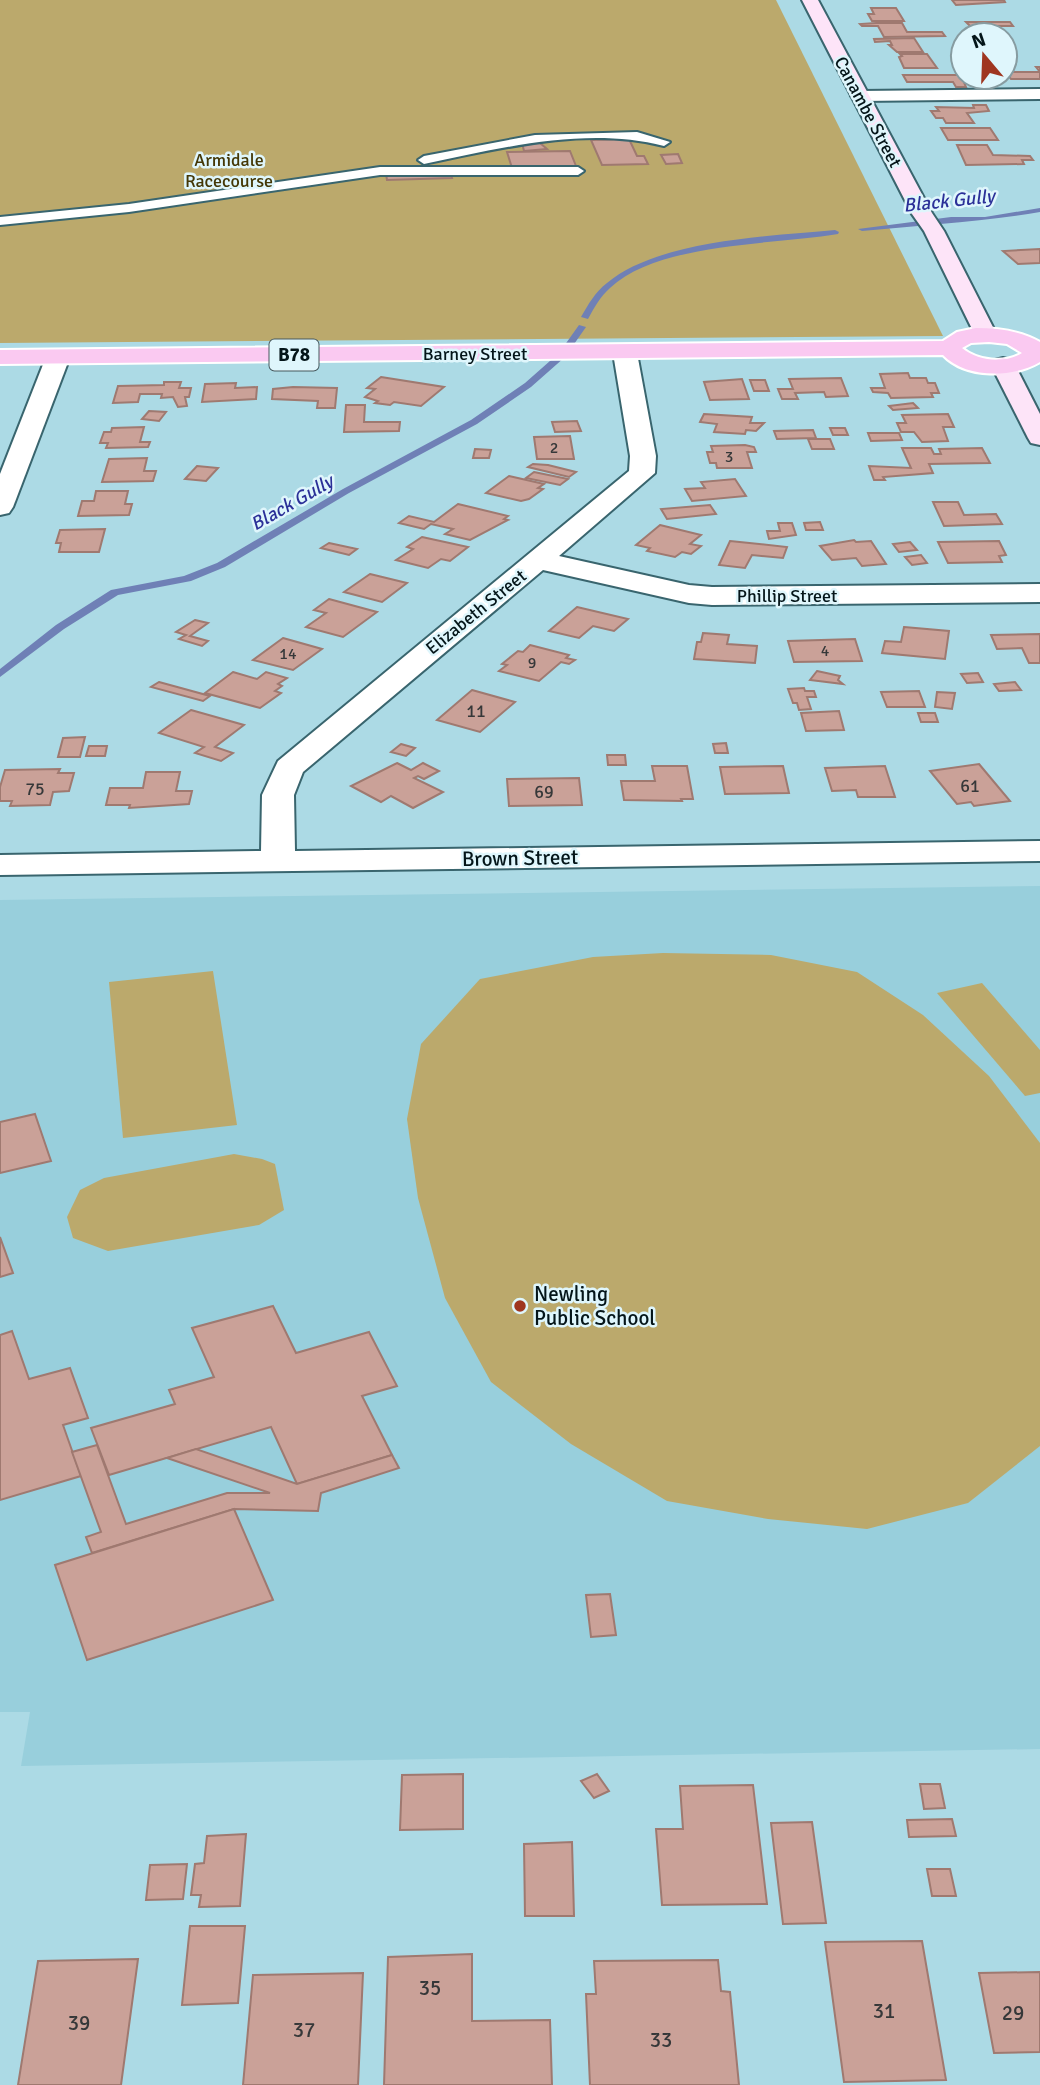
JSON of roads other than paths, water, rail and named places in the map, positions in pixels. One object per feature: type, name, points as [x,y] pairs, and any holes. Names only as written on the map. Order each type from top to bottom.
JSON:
[{"type":"main road","name":"B78","points":[[986,335],[1015,339],[1036,348],[1035,352],[1029,360],[1003,365],[967,361],[958,358],[949,348],[959,339],[986,335]]},
{"type":"main road","name":"Barney Street","points":[[0,357],[949,348]]},
{"type":"street","name":"Canambe Street","points":[[810,0],[986,335]]},
{"type":"street","points":[[860,96],[1040,94]]},
{"type":"street","name":"Elizabeth Street","points":[[278,861],[278,795],[289,768],[642,473],[643,456],[625,353]]},
{"type":"street","points":[[0,507],[58,356]]},
{"type":"street","points":[[1003,365],[1040,438]]},
{"type":"street","name":"Phillip Street","points":[[538,560],[689,594],[712,596],[1040,593]]},
{"type":"street","name":"Brown Street","points":[[0,865],[1040,851]]},
{"type":"lane","points":[[0,221],[129,208],[351,175],[535,138],[637,135],[664,142]]},
{"type":"lane","points":[[351,175],[431,170],[578,172]]},
{"type":"waterway","name":"Black Gully","points":[[862,229],[951,219],[985,219],[1040,210]]},
{"type":"waterway","name":"Black Gully","points":[[585,317],[598,297],[615,280],[663,258],[721,245],[835,232]]},
{"type":"waterway","name":"Black Gully","points":[[0,674],[60,627],[115,592],[187,579],[221,565],[346,491],[474,422],[528,385],[562,355],[582,327]]},
{"type":"place","name":"Newling Public School","points":[[520,1306]]},
{"type":"park label","name":"Armidale Racecourse","points":[[229,170]]}]
